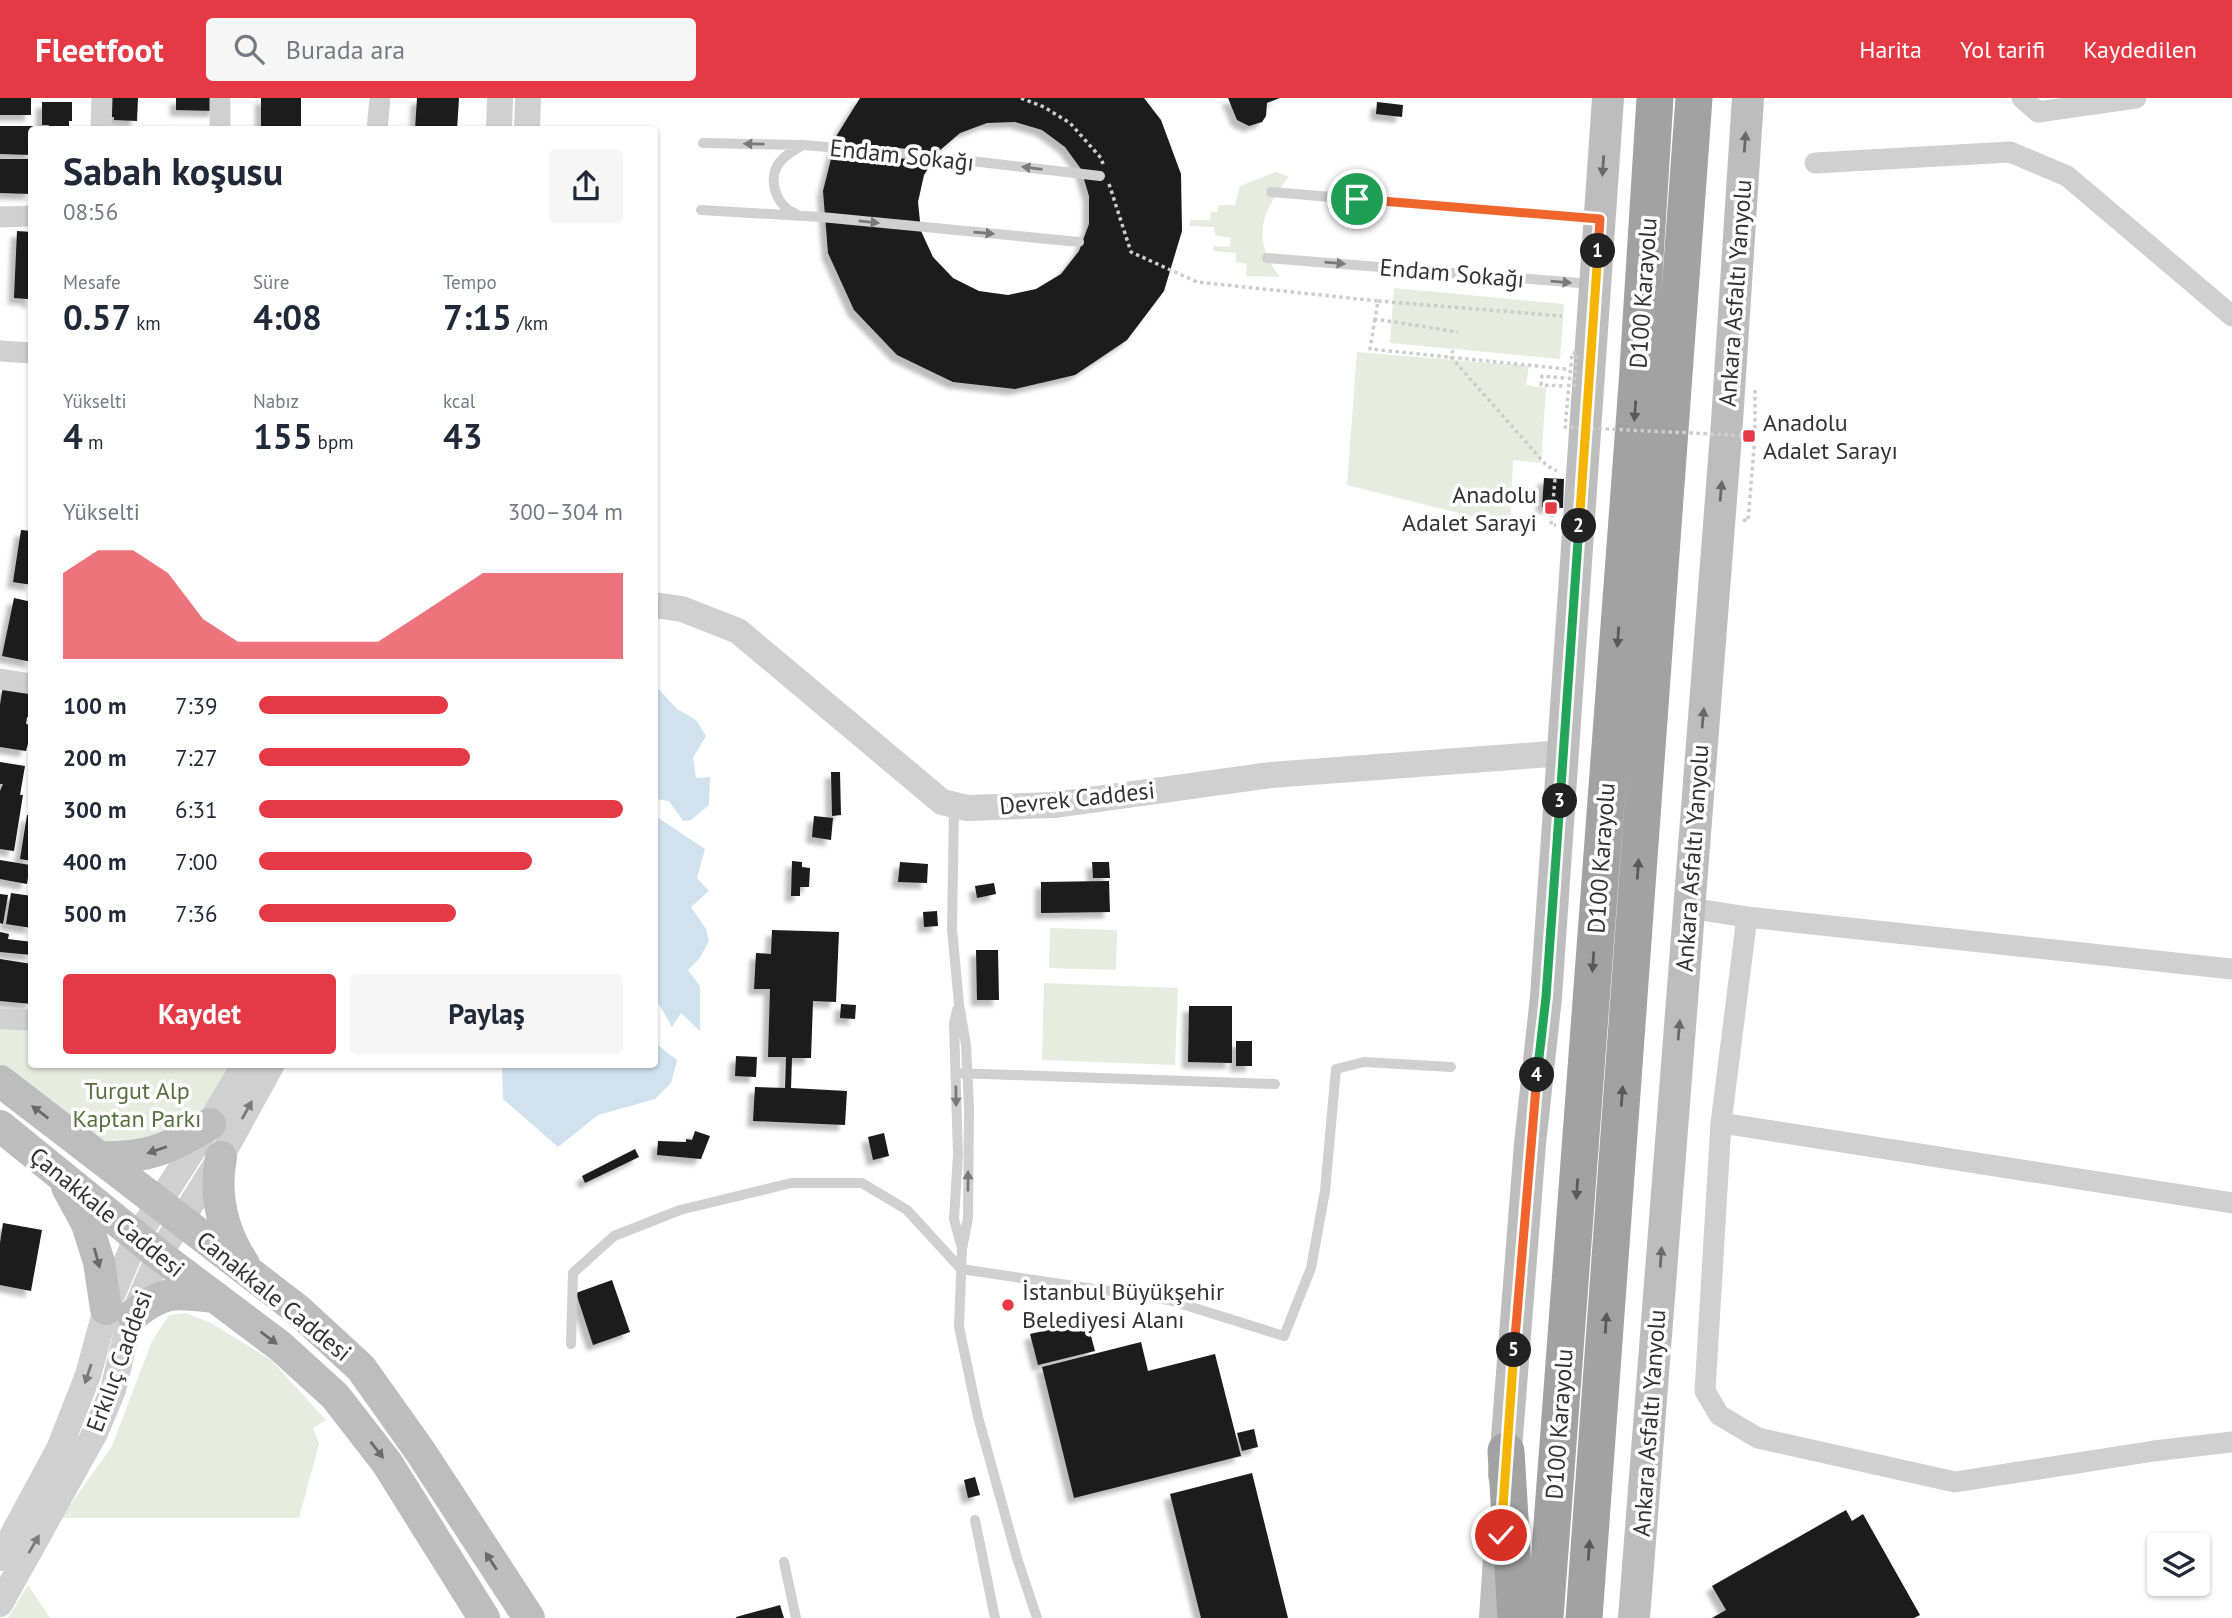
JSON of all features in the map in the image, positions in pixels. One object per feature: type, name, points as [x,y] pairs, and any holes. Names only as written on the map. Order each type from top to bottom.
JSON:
[{"type":"highway","name":"D100 Karayolu","points":[[1545,1618],[1656,98]]},
{"type":"highway","name":"D100 Karayolu","points":[[1584,1618],[1694,98]]},
{"type":"highway","points":[[1506,1451],[1516,1618]]},
{"type":"main road","points":[[1495,1618],[1530,1144],[1546,997],[1608,98]]},
{"type":"main road","name":"Ankara Asfaltı Yanyolu","points":[[1634,1618],[1727,422],[1748,98]]},
{"type":"main road","name":"Çanakkale Caddesi","points":[[0,1081],[90,1150]]},
{"type":"main road","points":[[90,1150],[128,1158],[156,1152],[210,1124]]},
{"type":"main road","name":"Çanakkale Caddesi","points":[[0,1126],[215,1297]]},
{"type":"main road","name":"Canakkale Caddesi","points":[[90,1150],[298,1310],[361,1368],[420,1451],[529,1618]]},
{"type":"main road","points":[[221,1157],[217,1178],[221,1216],[234,1250],[251,1273]]},
{"type":"main road","points":[[59,1174],[87,1224],[99,1262],[120,1312],[169,1294],[215,1297]]},
{"type":"main road","name":"Canakkale Caddesi","points":[[215,1297],[280,1346],[335,1396],[387,1463],[484,1618]]},
{"type":"street","points":[[102,98],[102,126]]},
{"type":"street","points":[[220,98],[220,126]]},
{"type":"street","points":[[377,126],[380,98]]},
{"type":"street","points":[[499,126],[500,98]]},
{"type":"street","points":[[527,126],[528,98]]},
{"type":"street","points":[[2022,98],[2038,112],[2136,98]]},
{"type":"street","points":[[1815,163],[2010,152],[2067,176],[2232,316]]},
{"type":"street","points":[[0,217],[28,216]]},
{"type":"street","points":[[0,351],[28,353]]},
{"type":"street","name":"Devrek Caddesi","points":[[658,606],[682,609],[738,631],[942,802],[967,808],[1054,805],[1271,775],[1564,753]]},
{"type":"street","points":[[0,678],[28,683]]},
{"type":"street","points":[[1689,908],[1746,917],[2232,969]]},
{"type":"street","points":[[1746,917],[1721,1123],[1705,1391],[1719,1415],[1758,1438],[1955,1482],[2154,1451],[2232,1442]]},
{"type":"street","points":[[0,1019],[28,1020]]},
{"type":"street","points":[[120,1312],[148,1246],[169,1211],[210,1124],[243,1068]]},
{"type":"street","points":[[169,1211],[221,1157],[270,1068]]},
{"type":"street","points":[[1721,1123],[2232,1203]]},
{"type":"street","name":"Erkılıç Caddesi","points":[[0,1559],[5,1533],[60,1449],[88,1375],[120,1312]]},
{"type":"street","name":"Erkılıç Caddesi","points":[[0,1604],[95,1433],[113,1390],[128,1328],[120,1312]]},
{"type":"lane","name":"Endam Sokağı","points":[[703,144],[803,145],[1104,176]]},
{"type":"lane","points":[[803,145],[778,164],[775,175],[779,201],[788,211],[803,216]]},
{"type":"lane","points":[[1271,192],[1600,219]]},
{"type":"lane","points":[[701,210],[803,216],[1079,242]]},
{"type":"lane","name":"Endam Sokağı","points":[[1267,258],[1595,285]]},
{"type":"lane","points":[[954,804],[952,929],[959,1004],[954,1024],[961,1073],[954,1219],[962,1249],[959,1327],[978,1417],[1017,1558],[1037,1618]]},
{"type":"lane","points":[[571,1344],[573,1273],[614,1236],[680,1210],[791,1183],[862,1183],[907,1210],[961,1269],[1169,1300],[1284,1336],[1311,1268],[1325,1191],[1336,1069],[1364,1062],[1451,1067]]},
{"type":"lane","points":[[961,1073],[1275,1084]]},
{"type":"lane","points":[[975,1520],[996,1618]]},
{"type":"lane","points":[[784,1562],[796,1618]]},
{"type":"path","points":[[1021,98],[1044,107],[1070,123],[1101,158],[1104,176],[1131,252],[1198,282],[1562,316]]},
{"type":"path","points":[[1378,300],[1370,349],[1566,368],[1566,378]]},
{"type":"path","points":[[1375,319],[1458,331]]},
{"type":"path","points":[[1451,357],[1453,350]]},
{"type":"path","points":[[1576,389],[1577,352],[1572,353],[1565,427],[1755,436],[1756,390]]},
{"type":"path","points":[[1451,357],[1547,466],[1561,472]]},
{"type":"path","points":[[1542,376],[1578,378],[1576,389],[1541,385],[1542,376]]},
{"type":"path","points":[[1574,432],[1575,419]]},
{"type":"path","points":[[1552,507],[1555,479]]},
{"type":"green space","points":[[1276,172],[1289,177],[1266,213],[1263,237],[1265,250],[1280,277],[1246,276],[1247,264],[1236,262],[1236,253],[1213,251],[1214,246],[1230,247],[1231,238],[1215,235],[1214,227],[1189,226],[1191,220],[1210,220],[1211,212],[1217,212],[1219,205],[1235,205],[1240,186]]},
{"type":"green space","points":[[1394,288],[1564,304],[1560,359],[1390,343]]},
{"type":"green space","points":[[1357,352],[1529,366],[1526,385],[1546,388],[1541,463],[1513,460],[1510,526],[1347,485]]},
{"type":"green space","points":[[1050,928],[1117,930],[1116,970],[1049,968]]},
{"type":"green space","points":[[1044,983],[1178,988],[1175,1065],[1042,1060]]},
{"type":"green space","name":"Turgut Alp Kaptan Parkı","points":[[28,1029],[28,1068],[237,1068],[219,1106],[139,1143],[95,1141],[0,1069],[0,1030]]},
{"type":"green space","points":[[186,1313],[213,1324],[271,1360],[326,1420],[313,1428],[319,1444],[299,1518],[61,1518],[112,1446],[152,1341],[169,1315]]},
{"type":"green space","points":[[28,1585],[50,1618],[8,1618]]},
{"type":"water","points":[[658,688],[677,709],[696,720],[706,736],[693,758],[696,778],[710,777],[709,805],[691,820],[683,821],[669,801],[658,799]]},
{"type":"water","points":[[658,818],[705,849],[697,878],[709,891],[691,907],[706,929],[709,941],[699,959],[688,970],[700,986],[700,1031],[681,1013],[672,1027],[658,1002]]},
{"type":"water","points":[[658,1045],[677,1060],[671,1083],[655,1099],[598,1115],[558,1147],[503,1099],[502,1068],[658,1068]]},
{"type":"building","points":[[0,98],[31,98],[31,115],[0,115]]},
{"type":"building","points":[[110,98],[138,98],[137,121],[114,120],[114,117],[109,117]]},
{"type":"building","points":[[176,98],[216,98],[216,111],[176,110]]},
{"type":"building","points":[[261,98],[301,98],[301,126],[261,126]]},
{"type":"building","points":[[417,98],[459,98],[457,126],[415,126]]},
{"type":"building","points":[[860,98],[1144,98],[1161,120],[1181,174],[1182,231],[1164,291],[1127,340],[1075,375],[1015,389],[953,382],[897,355],[854,310],[828,253],[823,191],[837,135]],"holes":[[[1015,122],[1042,130],[1065,147],[1081,169],[1089,196],[1089,224],[1079,251],[1061,274],[1036,289],[1008,295],[979,291],[953,278],[933,257],[921,231],[918,202],[924,175],[939,151],[960,133],[987,123]]]},
{"type":"building","points":[[1228,98],[1280,98],[1267,103],[1266,116],[1262,122],[1249,126],[1237,120]]},
{"type":"building","points":[[42,102],[72,102],[72,121],[69,121],[69,126],[42,125]]},
{"type":"building","points":[[1377,102],[1403,105],[1402,117],[1376,114]]},
{"type":"building","points":[[0,126],[28,126],[28,155],[0,154]]},
{"type":"building","points":[[0,159],[28,159],[28,194],[0,193]]},
{"type":"building","points":[[17,231],[28,232],[28,299],[14,298]]},
{"type":"building","points":[[1544,478],[1564,479],[1563,508],[1542,507]]},
{"type":"building","points":[[21,530],[28,531],[28,584],[13,582]]},
{"type":"building","points":[[14,598],[28,601],[28,661],[2,656]]},
{"type":"building","points":[[3,686],[28,689],[26,751],[0,747]]},
{"type":"building","points":[[0,762],[25,766],[14,851],[0,849],[0,791],[3,784],[0,784]]},
{"type":"building","points":[[831,772],[840,772],[841,815],[832,816]]},
{"type":"building","points":[[27,815],[28,860],[20,859]]},
{"type":"building","points":[[814,816],[833,818],[831,840],[812,837]]},
{"type":"building","points":[[0,860],[28,865],[27,884],[0,879]]},
{"type":"building","points":[[792,861],[802,862],[802,867],[810,868],[809,887],[800,887],[800,896],[791,896]]},
{"type":"building","points":[[900,862],[928,864],[927,883],[898,882]]},
{"type":"building","points":[[1092,862],[1109,862],[1110,878],[1093,878]]},
{"type":"building","points":[[1109,881],[1110,912],[1041,913],[1041,882]]},
{"type":"building","points":[[994,883],[996,894],[977,898],[975,886]]},
{"type":"building","points":[[11,893],[28,895],[28,927],[6,924]]},
{"type":"building","points":[[0,894],[8,895],[3,924],[0,923]]},
{"type":"building","points":[[937,911],[938,926],[924,927],[923,912]]},
{"type":"building","points":[[772,930],[839,932],[836,1002],[813,1001],[811,1058],[792,1058],[791,1088],[847,1091],[845,1125],[753,1121],[755,1087],[785,1088],[786,1057],[768,1057],[770,989],[754,989],[756,953],[771,954]]},
{"type":"building","points":[[0,932],[9,934],[8,939],[28,942],[28,955],[0,952]]},
{"type":"building","points":[[976,950],[998,950],[999,1000],[977,1000]]},
{"type":"building","points":[[0,959],[28,963],[28,1004],[0,1001]]},
{"type":"building","points":[[841,1004],[856,1005],[855,1019],[840,1018]]},
{"type":"building","points":[[1189,1006],[1232,1006],[1232,1063],[1188,1062]]},
{"type":"building","points":[[1236,1041],[1252,1041],[1252,1066],[1236,1066]]},
{"type":"building","points":[[736,1056],[757,1057],[756,1077],[735,1076]]},
{"type":"building","points":[[695,1131],[710,1136],[701,1159],[657,1155],[658,1141],[686,1142],[686,1139],[692,1140]]},
{"type":"building","points":[[884,1133],[889,1156],[873,1160],[868,1137]]},
{"type":"building","points":[[635,1149],[639,1157],[585,1183],[582,1176]]},
{"type":"building","points":[[3,1223],[42,1230],[31,1291],[0,1285]]},
{"type":"building","points":[[612,1280],[630,1332],[593,1345],[576,1293]]},
{"type":"building","points":[[1087,1321],[1095,1351],[1038,1365],[1030,1334]]},
{"type":"building","points":[[1141,1342],[1148,1371],[1215,1354],[1241,1456],[1074,1498],[1042,1367]]},
{"type":"building","points":[[1254,1429],[1258,1447],[1242,1451],[1237,1433]]},
{"type":"building","points":[[1252,1473],[1288,1618],[1201,1618],[1170,1494]]},
{"type":"building","points":[[975,1477],[980,1495],[968,1498],[964,1480]]},
{"type":"building","points":[[1846,1510],[1852,1521],[1863,1514],[1920,1615],[1914,1618],[1712,1618],[1726,1610],[1712,1586]]},
{"type":"building","points":[[780,1605],[784,1618],[736,1618],[736,1617]]},
{"type":"place","name":"Anadolu Adalet Sarayı","points":[[1749,436]]},
{"type":"place","name":"Anadolu Adalet Sarayi","points":[[1551,508]]},
{"type":"place","name":"İstanbul Büyükşehir Belediyesi Alanı","points":[[1008,1305]]},
{"type":"route","points":[[1357,199],[1600,219],[1546,997],[1530,1144],[1501,1535]]}]
